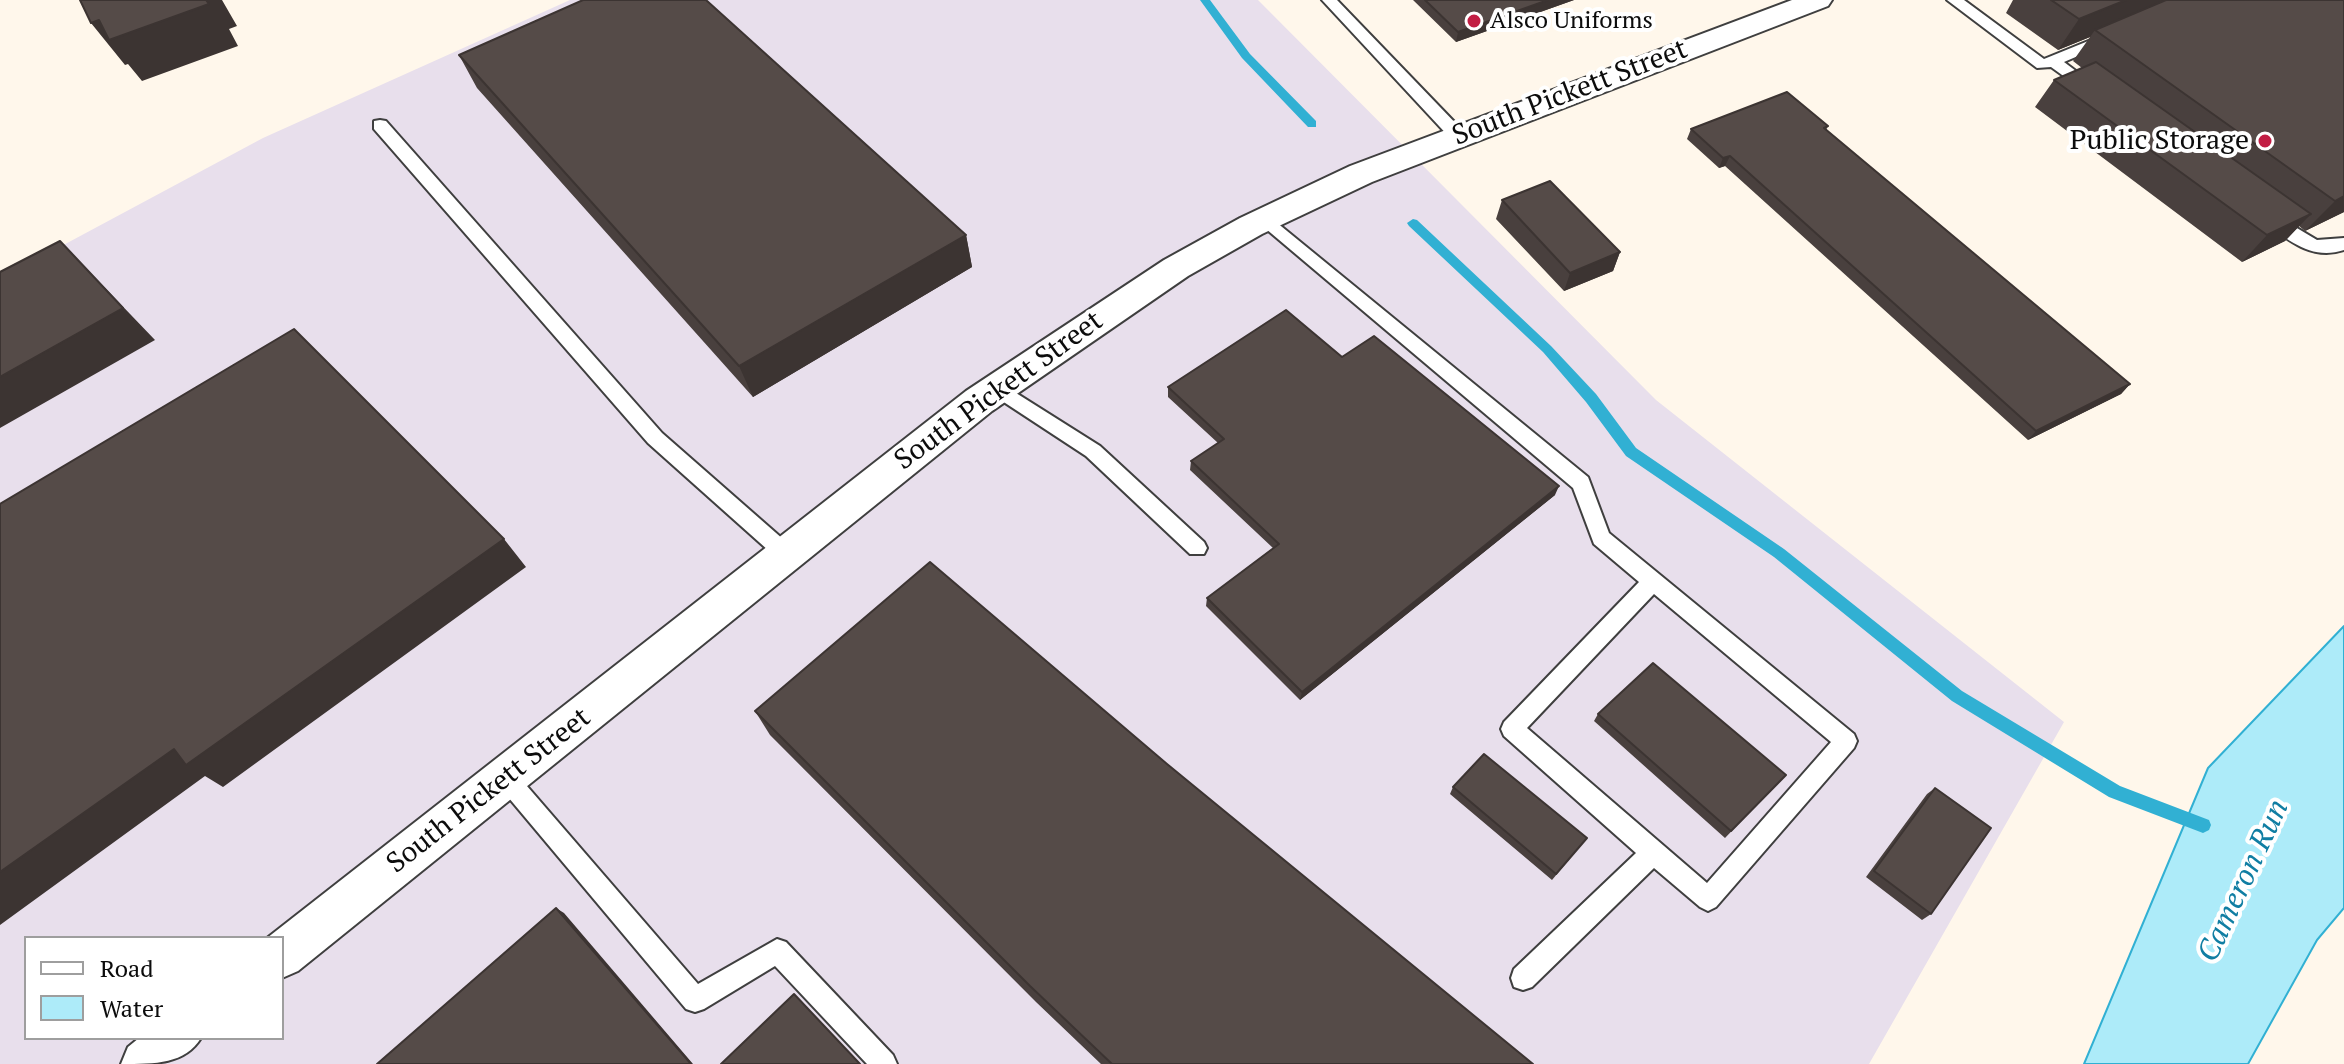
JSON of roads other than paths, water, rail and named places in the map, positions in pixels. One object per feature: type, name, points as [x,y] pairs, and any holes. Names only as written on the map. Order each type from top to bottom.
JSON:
[{"type":"street","name":"South Pickett Street","points":[[284,953],[785,553],[997,388],[1127,298],[1265,219],[1361,174],[1818,0]]},
{"type":"street","points":[[145,1064],[175,1040]]},
{"type":"lane","points":[[1329,0],[1458,136]]},
{"type":"lane","points":[[1954,0],[2042,65],[2127,30]]},
{"type":"lane","points":[[2053,61],[2104,98]]},
{"type":"lane","points":[[380,125],[655,438],[785,553]]},
{"type":"lane","points":[[2258,209],[2309,246],[2336,248],[2344,244]]},
{"type":"lane","points":[[1265,219],[1581,483],[1601,538],[1653,581],[1846,741],[1708,899],[1512,729],[1653,581]]},
{"type":"lane","points":[[997,388],[1093,451],[1197,548]]},
{"type":"lane","points":[[506,778],[695,1000],[777,951],[884,1064]]},
{"type":"lane","points":[[1523,978],[1653,853]]},
{"type":"water","name":"Cameron Run","points":[[2344,626],[2344,908],[2317,940],[2248,1064],[2084,1064],[2208,768]]},
{"type":"waterway","points":[[1205,0],[1246,56],[1312,124]]},
{"type":"waterway","points":[[1413,223],[1547,349],[1591,398],[1631,452],[1779,553],[1957,696],[2115,792],[2203,825]]},
{"type":"place","name":"Alsco Uniforms","points":[[1474,21]]},
{"type":"place","name":"Public Storage","points":[[2265,141]]}]
